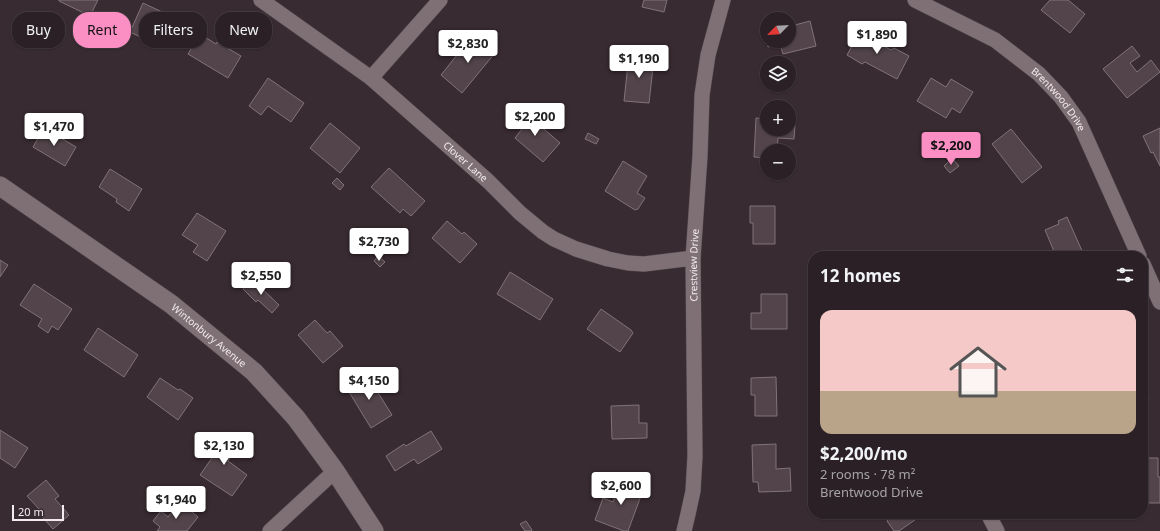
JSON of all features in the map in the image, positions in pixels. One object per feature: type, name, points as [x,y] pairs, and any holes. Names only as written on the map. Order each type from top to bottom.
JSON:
[{"type":"street","name":"Clover Lane","points":[[261,0],[371,78],[488,181],[520,213],[554,239],[576,249],[608,259],[628,263],[644,264],[693,258]]},
{"type":"street","points":[[371,78],[440,0]]},
{"type":"street","name":"Crestview Drive","points":[[684,531],[693,491],[695,456],[693,258],[702,95],[708,55],[723,0]]},
{"type":"street","name":"Brentwood Drive","points":[[915,0],[995,40],[1039,74],[1061,97],[1079,122],[1137,251]]},
{"type":"street","name":"Wintonbury Avenue","points":[[0,186],[171,304],[254,372],[296,418],[335,471],[374,531]]},
{"type":"street","points":[[1148,275],[1160,302]]},
{"type":"street","points":[[270,531],[335,471]]},
{"type":"street","points":[[991,519],[997,531]]},
{"type":"building","points":[[98,0],[92,12],[82,12],[59,1]]},
{"type":"building","points":[[644,0],[667,0],[664,12],[642,7]]},
{"type":"building","points":[[1050,0],[1068,0],[1085,14],[1070,33],[1041,10]]},
{"type":"building","points":[[143,3],[162,12],[139,12],[139,36],[131,32],[131,30]]},
{"type":"building","points":[[810,21],[816,46],[783,54],[781,48],[796,48],[796,25]]},
{"type":"building","points":[[854,30],[891,50],[894,48],[909,56],[897,79],[865,62],[862,64],[847,55],[853,44],[848,41]]},
{"type":"building","points":[[473,35],[495,53],[462,93],[441,75]]},
{"type":"building","points":[[207,38],[215,43],[215,48],[227,48],[241,56],[228,78],[188,54],[192,48],[207,48]]},
{"type":"building","points":[[1132,46],[1140,56],[1130,63],[1137,72],[1151,60],[1160,72],[1127,98],[1103,69]]},
{"type":"building","points":[[629,55],[654,58],[649,103],[624,101]]},
{"type":"building","points":[[268,78],[304,103],[291,122],[268,106],[261,115],[249,106]]},
{"type":"building","points":[[931,78],[946,87],[951,79],[973,92],[960,113],[952,108],[946,118],[917,101]]},
{"type":"building","points":[[522,110],[560,143],[543,162],[515,138],[522,129],[513,121]]},
{"type":"building","points":[[756,118],[760,118],[760,136],[794,136],[794,139],[778,138],[778,144],[760,144],[760,157],[754,157]]},
{"type":"building","points":[[330,123],[360,148],[340,173],[310,148]]},
{"type":"building","points":[[44,128],[76,147],[65,166],[33,147]]},
{"type":"building","points":[[1160,128],[1160,166],[1153,152],[1151,153],[1143,136]]},
{"type":"building","points":[[1011,129],[1042,167],[1022,183],[992,144]]},
{"type":"building","points":[[588,133],[599,139],[596,144],[585,139]]},
{"type":"building","points":[[952,158],[959,166],[950,173],[944,166]]},
{"type":"building","points":[[623,161],[647,176],[637,193],[645,198],[638,209],[635,210],[605,191]]},
{"type":"building","points":[[389,168],[425,201],[411,216],[403,209],[400,213],[371,187]]},
{"type":"building","points":[[110,169],[142,189],[129,211],[116,202],[117,199],[99,187]]},
{"type":"building","points":[[337,178],[344,185],[340,190],[332,183]]},
{"type":"building","points":[[750,206],[775,206],[775,244],[753,244],[753,223],[750,223]]},
{"type":"building","points":[[197,213],[226,231],[207,261],[193,252],[198,245],[182,235]]},
{"type":"building","points":[[1067,217],[1082,251],[1054,251],[1045,230],[1059,224],[1058,221]]},
{"type":"building","points":[[447,221],[462,234],[464,232],[477,244],[460,263],[432,238]]},
{"type":"building","points":[[378,256],[385,262],[380,267],[374,261]]},
{"type":"building","points":[[0,260],[8,265],[0,277]]},
{"type":"building","points":[[510,272],[553,299],[540,320],[497,294]]},
{"type":"building","points":[[252,279],[279,305],[272,313],[258,300],[256,302],[243,289]]},
{"type":"building","points":[[34,284],[72,309],[58,330],[52,326],[48,333],[38,326],[42,319],[20,305]]},
{"type":"building","points":[[761,294],[787,294],[787,329],[751,329],[751,313],[761,313]]},
{"type":"building","points":[[601,309],[633,333],[620,352],[587,329]]},
{"type":"building","points":[[315,320],[327,333],[330,331],[343,346],[323,363],[298,335]]},
{"type":"building","points":[[98,328],[138,355],[124,377],[84,350]]},
{"type":"building","points":[[367,375],[392,415],[371,428],[346,387]]},
{"type":"building","points":[[776,377],[777,416],[755,416],[755,395],[751,395],[751,378]]},
{"type":"building","points":[[160,378],[193,398],[178,420],[147,397]]},
{"type":"building","points":[[639,405],[639,423],[647,423],[647,438],[612,439],[611,406]]},
{"type":"building","points":[[0,430],[28,448],[15,468],[0,458]]},
{"type":"building","points":[[431,431],[442,449],[418,464],[414,459],[395,471],[386,456],[404,444],[406,446]]},
{"type":"building","points":[[224,432],[240,443],[228,461],[247,475],[232,496],[200,475],[214,455],[210,452]]},
{"type":"building","points":[[776,444],[776,469],[790,468],[791,491],[759,492],[758,482],[753,482],[752,445]]},
{"type":"building","points":[[1148,458],[1158,458],[1160,503],[1148,503]]},
{"type":"building","points":[[623,477],[645,485],[628,531],[624,531],[595,520],[603,498],[613,502]]},
{"type":"building","points":[[46,480],[59,496],[55,499],[69,515],[53,529],[38,512],[40,510],[27,496]]},
{"type":"building","points":[[180,502],[198,517],[187,531],[157,531],[160,527],[153,521],[161,511],[168,517]]},
{"type":"building","points":[[889,519],[916,519],[899,531],[894,531],[887,521]]},
{"type":"building","points":[[526,521],[532,530],[531,531],[525,531],[520,524]]}]
